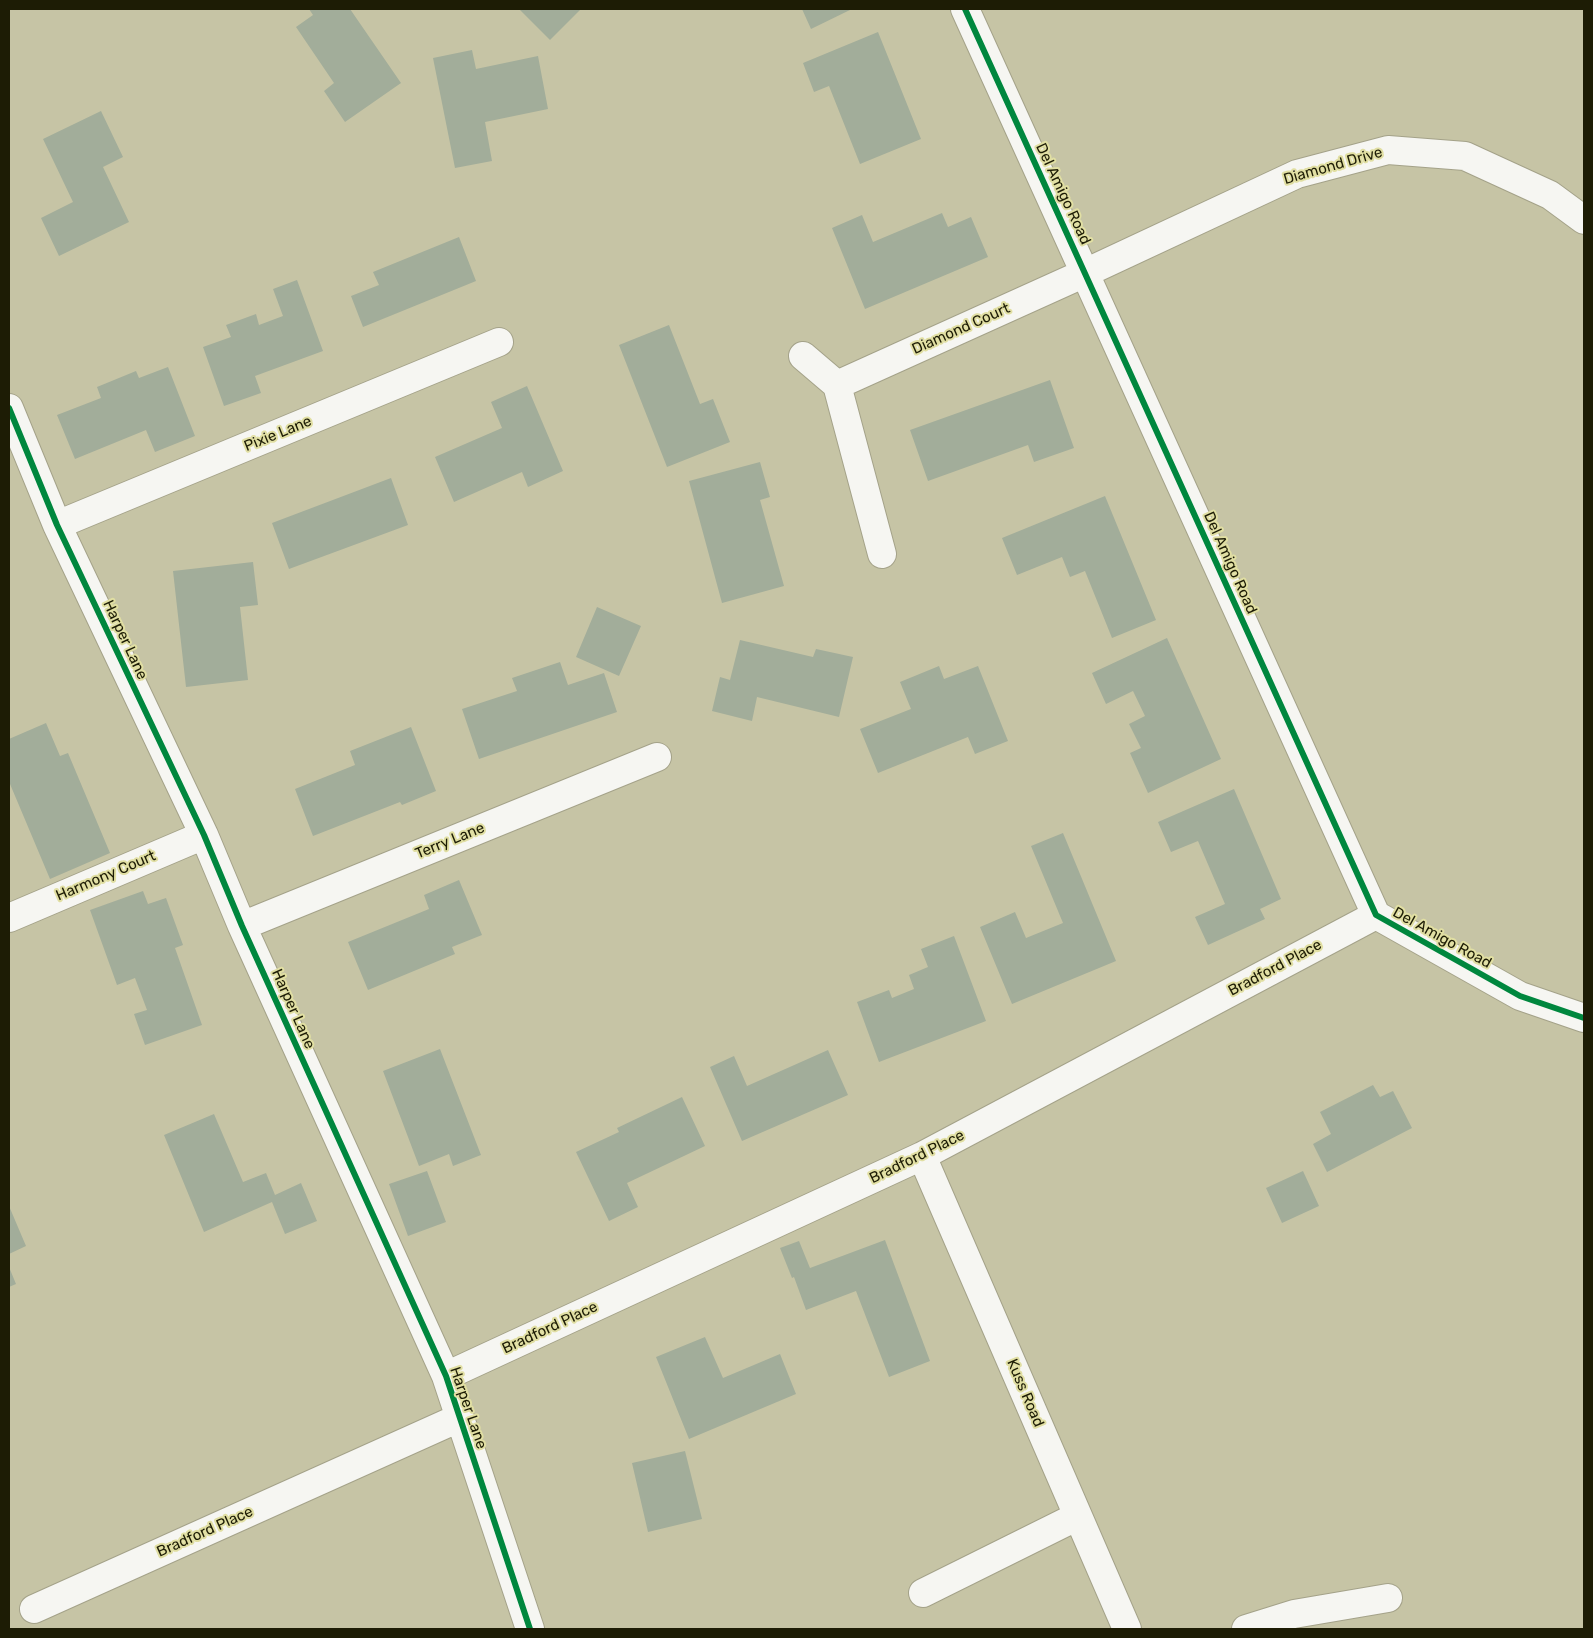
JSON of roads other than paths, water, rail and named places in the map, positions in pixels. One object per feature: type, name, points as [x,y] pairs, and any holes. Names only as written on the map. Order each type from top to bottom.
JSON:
[{"type":"street","name":"Del Amigo Road","points":[[965,9],[1376,914],[1520,996],[1584,1018]]},
{"type":"street","name":"Diamond Drive","points":[[1086,273],[1296,174],[1388,150],[1465,156],[1550,195],[1584,220]]},
{"type":"street","name":"Diamond Court","points":[[837,385],[1086,273]]},
{"type":"street","name":"Pixie Lane","points":[[57,525],[499,342]]},
{"type":"street","points":[[803,356],[837,385],[882,554]]},
{"type":"street","name":"Harper Lane","points":[[9,408],[20,465],[57,525],[204,835],[242,926],[446,1376],[530,1629]]},
{"type":"street","name":"Terry Lane","points":[[242,926],[657,757]]},
{"type":"street","name":"Harmony Court","points":[[9,918],[204,835]]},
{"type":"street","name":"Bradford Place","points":[[446,1376],[922,1156],[1376,914]]},
{"type":"street","name":"Kuss Road","points":[[922,1156],[1127,1629]]},
{"type":"street","name":"Bradford Place","points":[[34,1609],[459,1418]]},
{"type":"street","points":[[923,1593],[1078,1516]]},
{"type":"street","points":[[1246,1629],[1294,1614],[1388,1598]]}]
